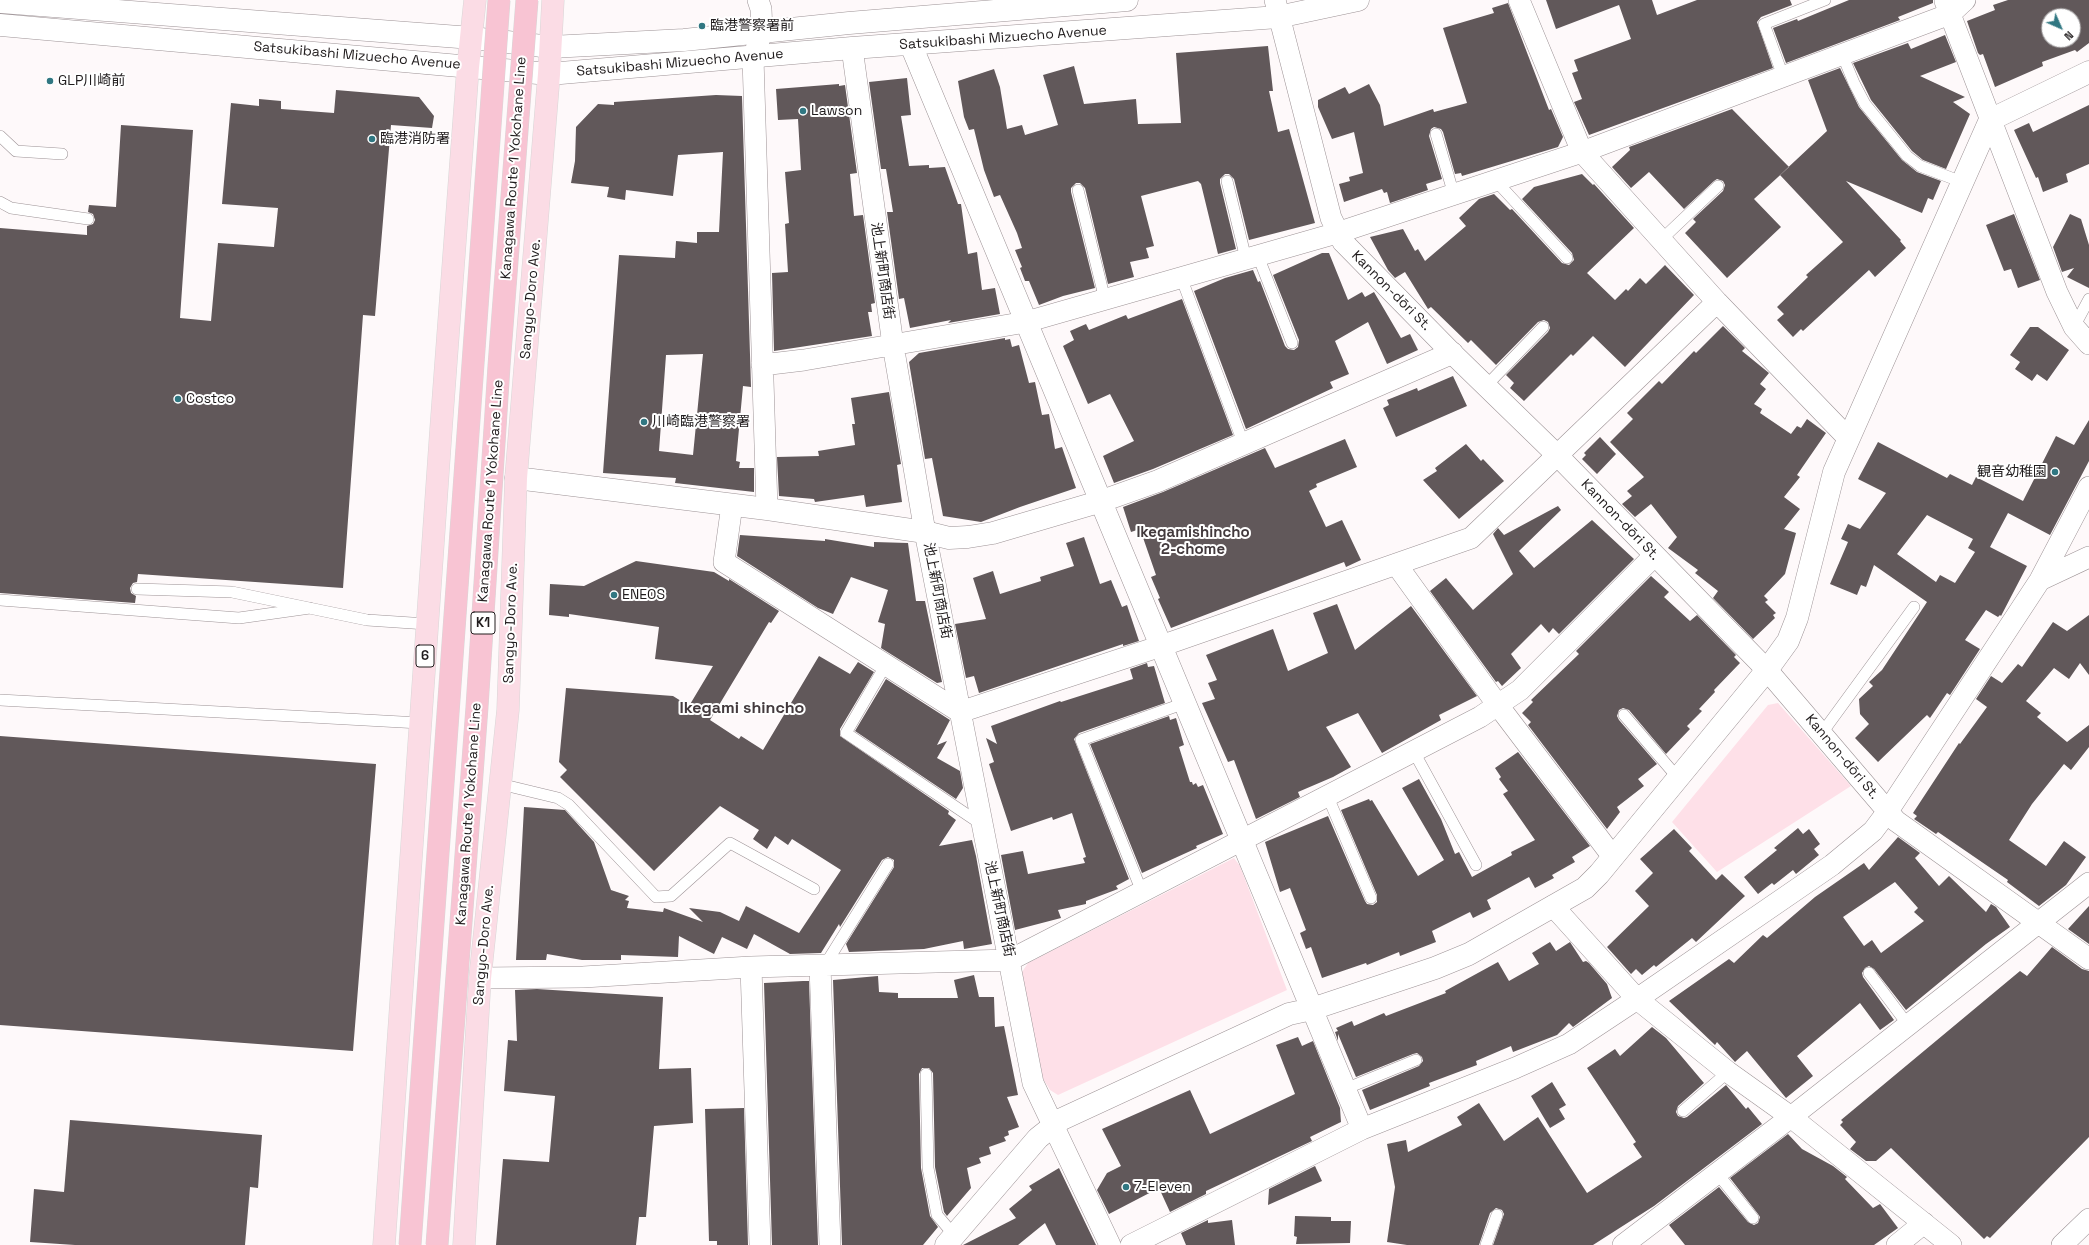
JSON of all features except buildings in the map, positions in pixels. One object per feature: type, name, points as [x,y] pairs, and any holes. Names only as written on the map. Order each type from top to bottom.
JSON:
[{"type":"highway","name":"Kanagawa Route 1 Yokohane Line","points":[[410,1245],[499,0]]},
{"type":"highway","name":"Kanagawa Route 1 Yokohane Line","points":[[437,1245],[477,707],[499,366],[527,0]]},
{"type":"main road","name":"6","points":[[384,1245],[427,624],[468,67],[476,0]]},
{"type":"main road","name":"Sangyo-Doro Ave.","points":[[464,1245],[480,978],[508,710],[516,478],[549,74],[553,0]]},
{"type":"street","points":[[758,0],[761,9],[762,32],[753,58],[767,509]]},
{"type":"street","name":"Satsukibashi Mizuecho Avenue","points":[[0,2],[80,4],[472,38],[551,47],[684,40],[1050,3],[1127,0]]},
{"type":"street","name":"Satsukibashi Mizuecho Avenue","points":[[0,25],[549,74],[753,58],[852,48],[911,45],[1358,0]]},
{"type":"street","points":[[1519,0],[1582,152],[1717,302],[1848,438]]},
{"type":"street","points":[[762,365],[804,360],[1026,322],[1337,233],[1582,152],[1842,54],[1965,0]]},
{"type":"street","points":[[1947,7],[2057,292],[2074,327],[2089,344]]},
{"type":"street","name":"Kannon-dōri St.","points":[[1276,9],[1287,44],[1331,218],[1337,233],[1355,255],[1452,353],[1558,456],[1767,670],[1896,821],[2089,959]]},
{"type":"street","points":[[911,45],[1362,1129]]},
{"type":"street","name":"池上新町商店街","points":[[852,48],[892,345],[925,532],[981,824],[1010,960],[1033,1083],[1110,1245]]},
{"type":"street","points":[[950,1240],[1038,1138],[1062,1120],[1228,1041],[1289,1014],[1312,1009],[1469,954],[1585,888],[1613,857],[1767,670],[1788,641],[1797,618],[1834,472],[1990,120],[2089,72]]},
{"type":"street","points":[[732,505],[724,562],[885,666],[960,712],[1161,646],[1471,538],[1717,302]]},
{"type":"street","points":[[516,478],[767,509],[925,532],[949,538],[993,533],[1102,501],[1158,481],[1244,445],[1452,353]]},
{"type":"street","points":[[1131,1245],[1362,1129],[1516,1068],[1569,1044],[1832,865],[1873,831],[1888,811],[2040,580],[2089,487]]},
{"type":"street","points":[[480,978],[583,978],[751,967],[1010,960],[1328,797],[1480,717],[1497,704],[1520,690],[1654,556]]},
{"type":"street","points":[[2040,580],[2089,557]]},
{"type":"street","points":[[1396,564],[1497,704],[1613,857]]},
{"type":"street","points":[[1623,1245],[1791,1117],[2089,883]]},
{"type":"street","points":[[1553,906],[1637,999],[1728,1072],[1791,1117],[1951,1245]]},
{"type":"street","points":[[823,965],[830,1245]]},
{"type":"street","points":[[751,967],[760,1245]]},
{"type":"street","points":[[2062,1245],[2089,1219]]},
{"type":"street","points":[[1897,1245],[1924,1223]]},
{"type":"lane","points":[[1783,76],[1764,24],[1824,0]]},
{"type":"lane","points":[[1842,54],[1854,83],[1865,104],[1907,156],[1920,166],[1962,182]]},
{"type":"lane","points":[[1436,134],[1454,195]]},
{"type":"lane","points":[[0,136],[16,150],[62,154]]},
{"type":"lane","points":[[1227,181],[1252,257],[1292,343]]},
{"type":"lane","points":[[1496,181],[1567,258]]},
{"type":"lane","points":[[1661,240],[1718,186]]},
{"type":"lane","points":[[1078,190],[1105,300]]},
{"type":"lane","points":[[0,202],[11,208],[88,220]]},
{"type":"lane","points":[[1181,278],[1244,445]]},
{"type":"lane","points":[[2074,327],[2089,299]]},
{"type":"lane","points":[[1486,386],[1543,327]]},
{"type":"lane","points":[[137,589],[232,592],[367,620],[427,624]]},
{"type":"lane","points":[[0,600],[239,618],[310,608]]},
{"type":"lane","points":[[1822,734],[1914,607]]},
{"type":"lane","points":[[885,666],[846,733],[981,824]]},
{"type":"lane","points":[[0,700],[420,723]]},
{"type":"lane","points":[[1142,892],[1081,740],[1185,703]]},
{"type":"lane","points":[[1624,715],[1678,778]]},
{"type":"lane","points":[[1414,752],[1476,865]]},
{"type":"lane","points":[[500,784],[558,798],[569,805],[656,897],[671,896],[730,842],[814,889]]},
{"type":"lane","points":[[1328,797],[1371,898]]},
{"type":"lane","points":[[823,965],[888,864]]},
{"type":"lane","points":[[1869,973],[1908,1025]]},
{"type":"lane","points":[[1345,1089],[1416,1060]]},
{"type":"lane","points":[[1683,1111],[1728,1072]]},
{"type":"lane","points":[[926,1074],[928,1168],[937,1215],[950,1240]]},
{"type":"lane","points":[[1717,1173],[1754,1218]]},
{"type":"lane","points":[[1486,1245],[1497,1214]]},
{"type":"shaded area","points":[[1778,703],[1851,786],[1717,872],[1672,822],[1768,705]]},
{"type":"shaded area","points":[[1234,858],[1240,866],[1287,990],[1058,1095],[1050,1090],[1042,1077],[1022,972],[1028,963]]},
{"type":"place","name":"臨港警察署前","points":[[702,26]]},
{"type":"place","name":"GLP川崎前","points":[[50,81]]},
{"type":"place","name":"Lawson","points":[[803,111]]},
{"type":"place","name":"臨港消防署","points":[[372,139]]},
{"type":"place","name":"Costco","points":[[178,399]]},
{"type":"place","name":"川崎臨港警察署","points":[[644,422]]},
{"type":"place","name":"観音幼稚園","points":[[2055,472]]},
{"type":"place","name":"ENEOS","points":[[614,595]]},
{"type":"place","name":"7-Eleven","points":[[1126,1187]]},
{"type":"district","name":"Ikegamishincho 2-chome","points":[[1193,542]]},
{"type":"district","name":"Ikegami shincho","points":[[742,709]]}]
